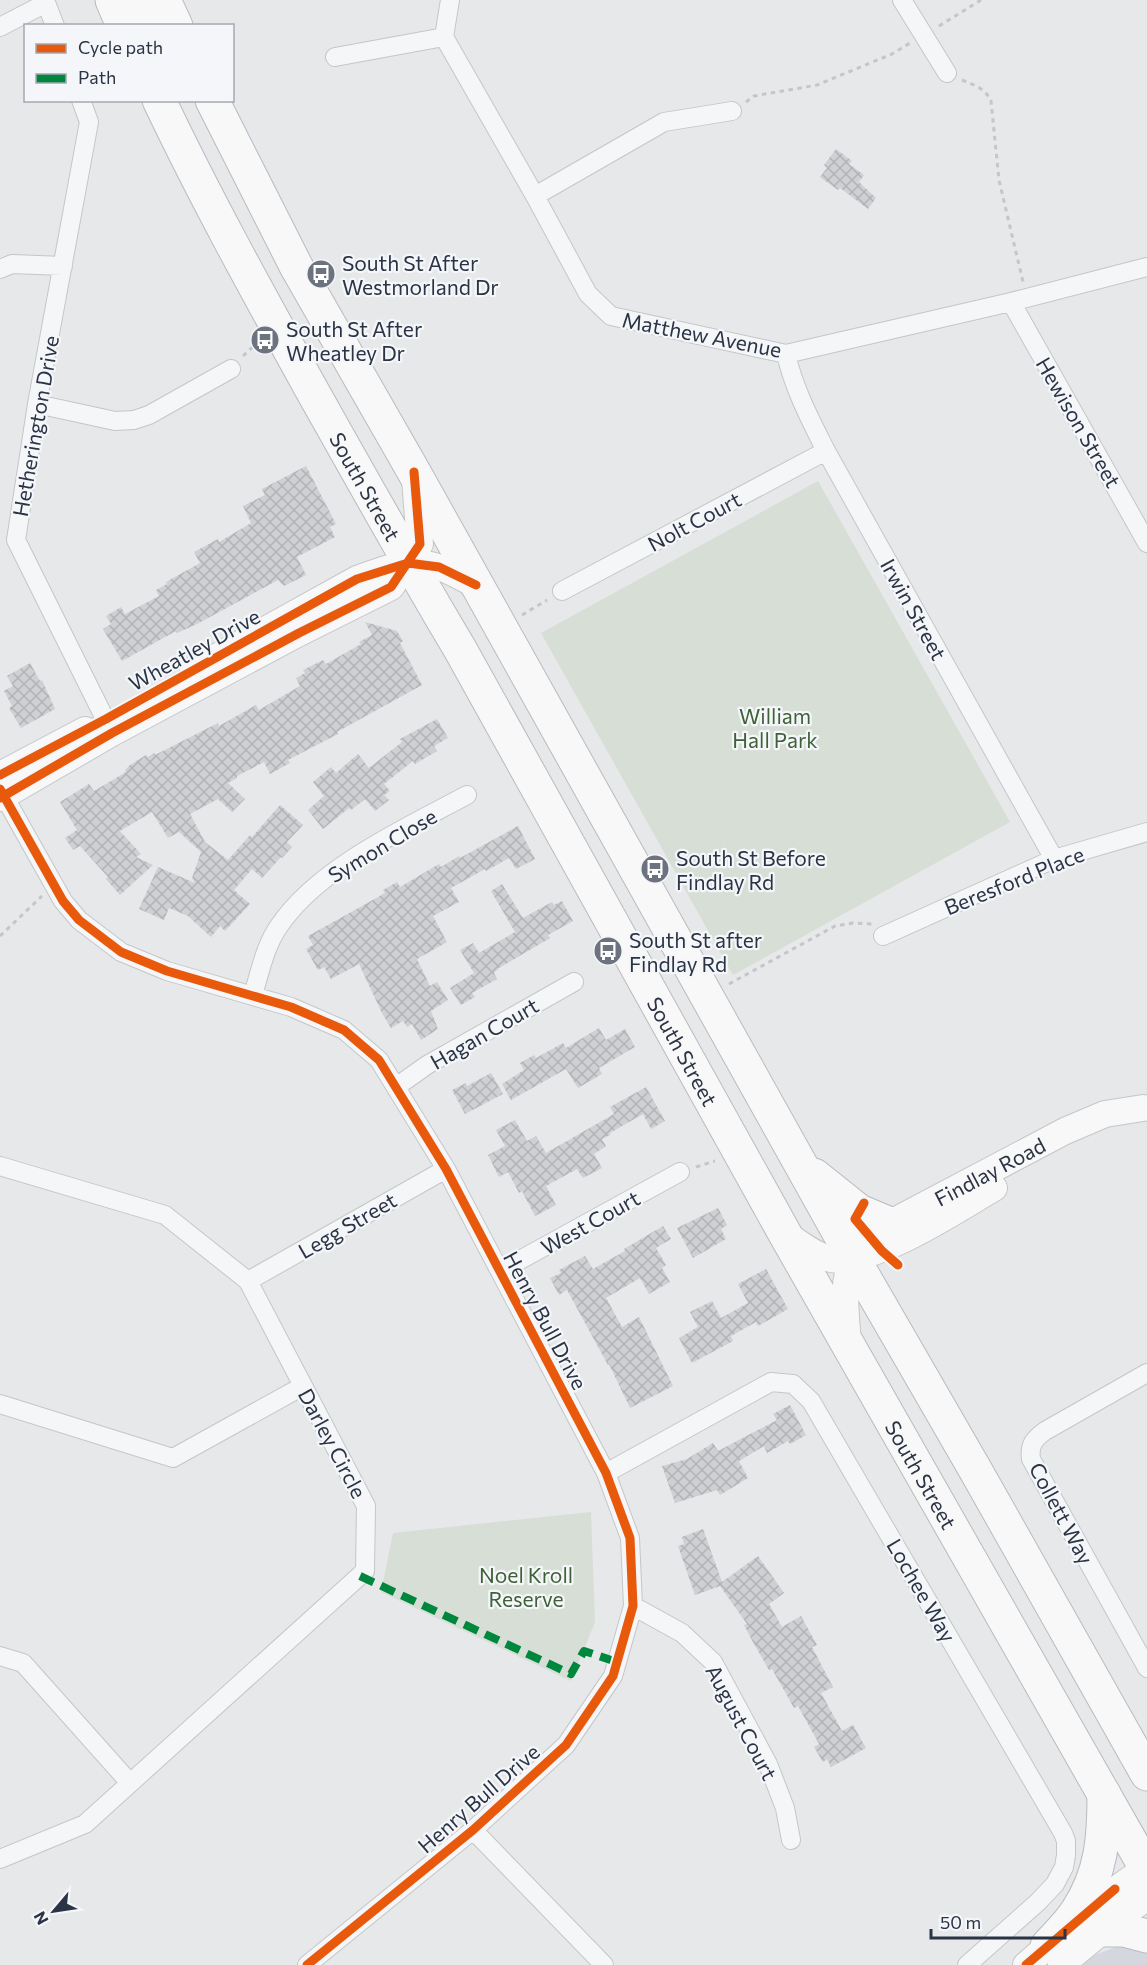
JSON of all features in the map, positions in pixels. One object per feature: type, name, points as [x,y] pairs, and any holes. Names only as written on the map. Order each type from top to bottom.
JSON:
[{"type":"highway","points":[[112,0],[122,24]]},
{"type":"highway","points":[[164,0],[175,24]]},
{"type":"highway","name":"South Street","points":[[160,102],[180,146],[273,320],[408,563],[459,649],[785,1234],[1147,1869]]},
{"type":"highway","points":[[213,102],[296,266],[414,472],[853,1258],[1147,1774]]},
{"type":"highway","points":[[800,1162],[859,1211],[890,1224]]},
{"type":"highway","points":[[1044,1959],[1077,1911],[1092,1881],[1103,1843],[1104,1793]]},
{"type":"highway","points":[[1102,1930],[1124,1930],[1147,1936]]},
{"type":"main road","points":[[135,0],[146,24]]},
{"type":"main road","points":[[178,102],[180,146]]},
{"type":"main road","name":"Wheatley Drive","points":[[1,790],[109,726],[391,587],[420,544],[414,472]]},
{"type":"main road","points":[[408,563],[439,567],[476,585]]},
{"type":"main road","name":"Findlay Road","points":[[785,1234],[814,1254],[832,1259],[853,1258],[882,1251],[1073,1144],[1115,1126],[1145,1107]]},
{"type":"main road","name":"Findlay Road","points":[[848,1343],[845,1297],[848,1276],[853,1258],[868,1235],[1065,1131],[1105,1114],[1145,1107]]},
{"type":"main road","points":[[1044,1959],[1115,1889],[1147,1869]]},
{"type":"main road","points":[[1044,1959],[1102,1930],[1134,1905],[1147,1898]]},
{"type":"street","points":[[335,57],[444,37],[450,0]]},
{"type":"street","points":[[902,0],[947,73]]},
{"type":"street","points":[[0,27],[45,2],[54,24]]},
{"type":"street","name":"Matthew Avenue","points":[[444,37],[588,294],[611,316],[786,354],[1019,300],[1147,267]]},
{"type":"street","name":"Hetherington Drive","points":[[82,102],[89,122],[38,404],[8,540],[109,726]]},
{"type":"street","points":[[535,196],[664,122],[732,111]]},
{"type":"street","points":[[0,269],[12,264],[63,266]]},
{"type":"street","name":"Hewison Street","points":[[1019,300],[1147,543]]},
{"type":"street","name":"Irwin Street","points":[[786,354],[802,402],[826,451],[1054,859]]},
{"type":"street","points":[[38,404],[115,421],[134,420],[149,415],[231,369]]},
{"type":"street","name":"Nolt Court","points":[[562,591],[826,451]]},
{"type":"street","name":"Henry Bull Drive","points":[[1,790],[54,887],[79,920],[121,952],[167,971],[291,1007],[344,1030],[379,1060],[446,1169],[500,1271],[606,1473],[630,1538],[633,1606],[613,1676],[566,1745],[473,1830],[307,1965]]},
{"type":"street","name":"Symon Close","points":[[253,995],[265,957],[279,926],[309,892],[348,861],[467,795]]},
{"type":"street","name":"Beresford Place","points":[[883,936],[1054,859],[1147,832]]},
{"type":"street","name":"Hagan Court","points":[[396,1087],[427,1065],[574,982]]},
{"type":"street","name":"Darley Circle","points":[[0,1166],[165,1215],[248,1281],[366,1506],[365,1571],[85,1824],[0,1859]]},
{"type":"street","name":"Legg Street","points":[[248,1281],[446,1169]]},
{"type":"street","name":"West Court","points":[[500,1271],[680,1172]]},
{"type":"street","name":"Collett Way","points":[[1147,1373],[1045,1431],[1034,1439],[1030,1452],[1031,1459],[1147,1668]]},
{"type":"street","name":"Lochee Way","points":[[606,1473],[771,1382],[793,1384],[811,1401],[1066,1841],[1064,1867],[1055,1884],[967,1965]]},
{"type":"street","points":[[0,1404],[173,1458],[303,1386]]},
{"type":"street","name":"August Court","points":[[633,1606],[682,1633],[713,1662],[768,1764],[785,1808],[791,1840]]},
{"type":"street","points":[[0,1656],[23,1663],[130,1783]]},
{"type":"street","points":[[473,1830],[604,1965]]},
{"type":"path","points":[[732,111],[754,96],[817,85],[892,54],[981,0]]},
{"type":"path","points":[[947,73],[982,89],[991,101],[999,180],[1019,300]]},
{"type":"path","points":[[520,616],[562,591]]},
{"type":"path","points":[[0,936],[54,887]]},
{"type":"path","points":[[728,985],[835,926],[853,922],[871,924],[883,936]]},
{"type":"shaded area","points":[[1116,1947],[1142,1951],[1147,1954],[1147,1965],[1080,1965],[1095,1955]]},
{"type":"green space","name":"William Hall Park","points":[[818,481],[1010,822],[733,975],[541,633]]},
{"type":"green space","name":"Noel Kroll Reserve","points":[[591,1512],[595,1622],[571,1681],[381,1592],[393,1533]]},
{"type":"building","points":[[836,149],[852,161],[849,164],[864,175],[859,182],[876,198],[868,209],[840,188],[838,190],[820,177],[827,168],[824,165]]},
{"type":"building","points":[[306,466],[336,524],[330,527],[335,537],[297,557],[306,575],[284,586],[278,580],[122,661],[103,629],[111,624],[106,616],[121,607],[125,614],[159,596],[156,590],[200,563],[194,552],[218,539],[219,542],[251,523],[243,506],[265,495],[262,489]]},
{"type":"building","points":[[365,622],[397,631],[403,641],[400,643],[422,685],[288,760],[290,763],[270,774],[264,762],[237,776],[228,783],[245,799],[232,812],[218,799],[190,814],[205,842],[228,860],[280,805],[303,825],[287,842],[292,847],[262,878],[252,869],[234,890],[250,904],[225,931],[220,926],[211,937],[188,916],[169,908],[164,920],[139,909],[158,867],[195,883],[192,878],[201,852],[179,832],[168,838],[152,812],[120,831],[141,854],[136,857],[153,865],[120,895],[106,879],[108,877],[80,846],[73,850],[65,838],[77,830],[60,802],[89,784],[94,791],[126,772],[125,770],[130,765],[146,755],[148,757],[154,753],[155,755],[218,723],[219,726],[256,705],[259,710],[300,686],[296,678],[305,673],[303,670],[323,660],[326,664],[372,635]]},
{"type":"building","points":[[30,663],[40,681],[42,680],[55,709],[21,728],[9,708],[12,706],[4,691],[13,686],[7,676]]},
{"type":"building","points":[[437,719],[448,738],[434,746],[437,751],[415,764],[413,761],[384,784],[390,791],[384,795],[389,800],[375,811],[365,799],[351,810],[349,808],[323,829],[308,810],[324,796],[313,782],[331,767],[336,773],[358,754],[369,768],[402,742],[400,739]]},
{"type":"building","points":[[518,826],[535,859],[516,869],[509,858],[451,888],[459,902],[433,916],[447,942],[417,959],[430,986],[437,982],[448,1000],[431,1011],[438,1029],[421,1040],[412,1024],[407,1027],[403,1021],[391,1028],[359,964],[331,979],[324,967],[318,970],[306,949],[313,945],[308,936],[385,893],[383,890],[397,882],[400,887],[439,864],[441,867],[459,856],[460,858]]},
{"type":"building","points":[[502,884],[523,918],[552,902],[554,905],[562,901],[573,921],[548,935],[550,938],[499,968],[494,973],[497,979],[472,993],[475,997],[461,1005],[450,988],[474,973],[460,950],[473,943],[479,953],[515,932],[491,891]]},
{"type":"building","points":[[599,1028],[606,1040],[625,1029],[635,1047],[599,1068],[602,1074],[578,1088],[566,1069],[511,1100],[502,1084],[524,1070],[520,1063],[534,1055],[536,1058],[563,1043],[566,1048]]},
{"type":"building","points":[[491,1073],[503,1094],[465,1114],[452,1090],[466,1083],[467,1086]]},
{"type":"building","points":[[646,1087],[665,1121],[651,1129],[643,1114],[602,1139],[606,1146],[594,1154],[602,1168],[583,1178],[577,1169],[546,1186],[556,1205],[535,1216],[522,1191],[519,1193],[508,1172],[499,1177],[488,1155],[505,1146],[496,1130],[515,1120],[527,1141],[536,1136],[546,1153],[614,1114],[610,1107]]},
{"type":"building","points":[[718,1208],[727,1225],[721,1229],[726,1239],[693,1258],[677,1228]]},
{"type":"building","points":[[663,1226],[671,1239],[656,1248],[666,1265],[662,1268],[670,1282],[649,1294],[640,1278],[606,1298],[622,1327],[639,1317],[673,1386],[630,1408],[609,1364],[567,1290],[559,1295],[550,1278],[561,1273],[559,1270],[585,1256],[593,1269]]},
{"type":"building","points":[[766,1269],[788,1309],[758,1326],[756,1322],[731,1336],[733,1341],[692,1363],[679,1338],[698,1327],[690,1312],[712,1301],[721,1318],[748,1303],[738,1284]]},
{"type":"building","points":[[790,1405],[806,1435],[790,1444],[788,1441],[767,1453],[764,1446],[739,1461],[748,1478],[720,1495],[717,1490],[675,1503],[662,1466],[687,1459],[713,1443],[718,1451],[777,1420],[773,1414]]},
{"type":"building","points":[[703,1529],[722,1582],[758,1556],[784,1593],[769,1604],[782,1627],[801,1616],[817,1645],[812,1647],[833,1687],[821,1693],[842,1731],[853,1725],[866,1748],[831,1767],[827,1759],[823,1762],[814,1747],[819,1744],[798,1706],[794,1708],[772,1669],[769,1670],[744,1625],[747,1624],[720,1586],[695,1595],[678,1546],[684,1544],[682,1537]]},
{"type":"marked path","points":[[360,1576],[571,1674],[584,1651],[617,1662]]},
{"type":"cycle path","points":[[0,798],[112,733],[299,633],[391,587],[420,544],[414,472]]},
{"type":"cycle path","points":[[0,775],[106,719],[357,579],[408,563],[439,567],[476,585]]},
{"type":"cycle path","points":[[0,789],[63,901],[79,920],[121,952],[167,971],[291,1007],[344,1030],[379,1060],[446,1169],[606,1473],[630,1538],[633,1606],[613,1676],[566,1745],[473,1830],[307,1965]]},
{"type":"cycle path","points":[[864,1203],[855,1219],[882,1251],[898,1265]]},
{"type":"cycle path","points":[[1026,1965],[1115,1889]]},
{"type":"place","name":"South St After Westmorland Dr","points":[[321,274]]},
{"type":"place","name":"South St After Wheatley Dr","points":[[265,340]]},
{"type":"place","name":"South St Before Findlay Rd","points":[[655,869]]},
{"type":"place","name":"South St after Findlay Rd","points":[[608,951]]}]
